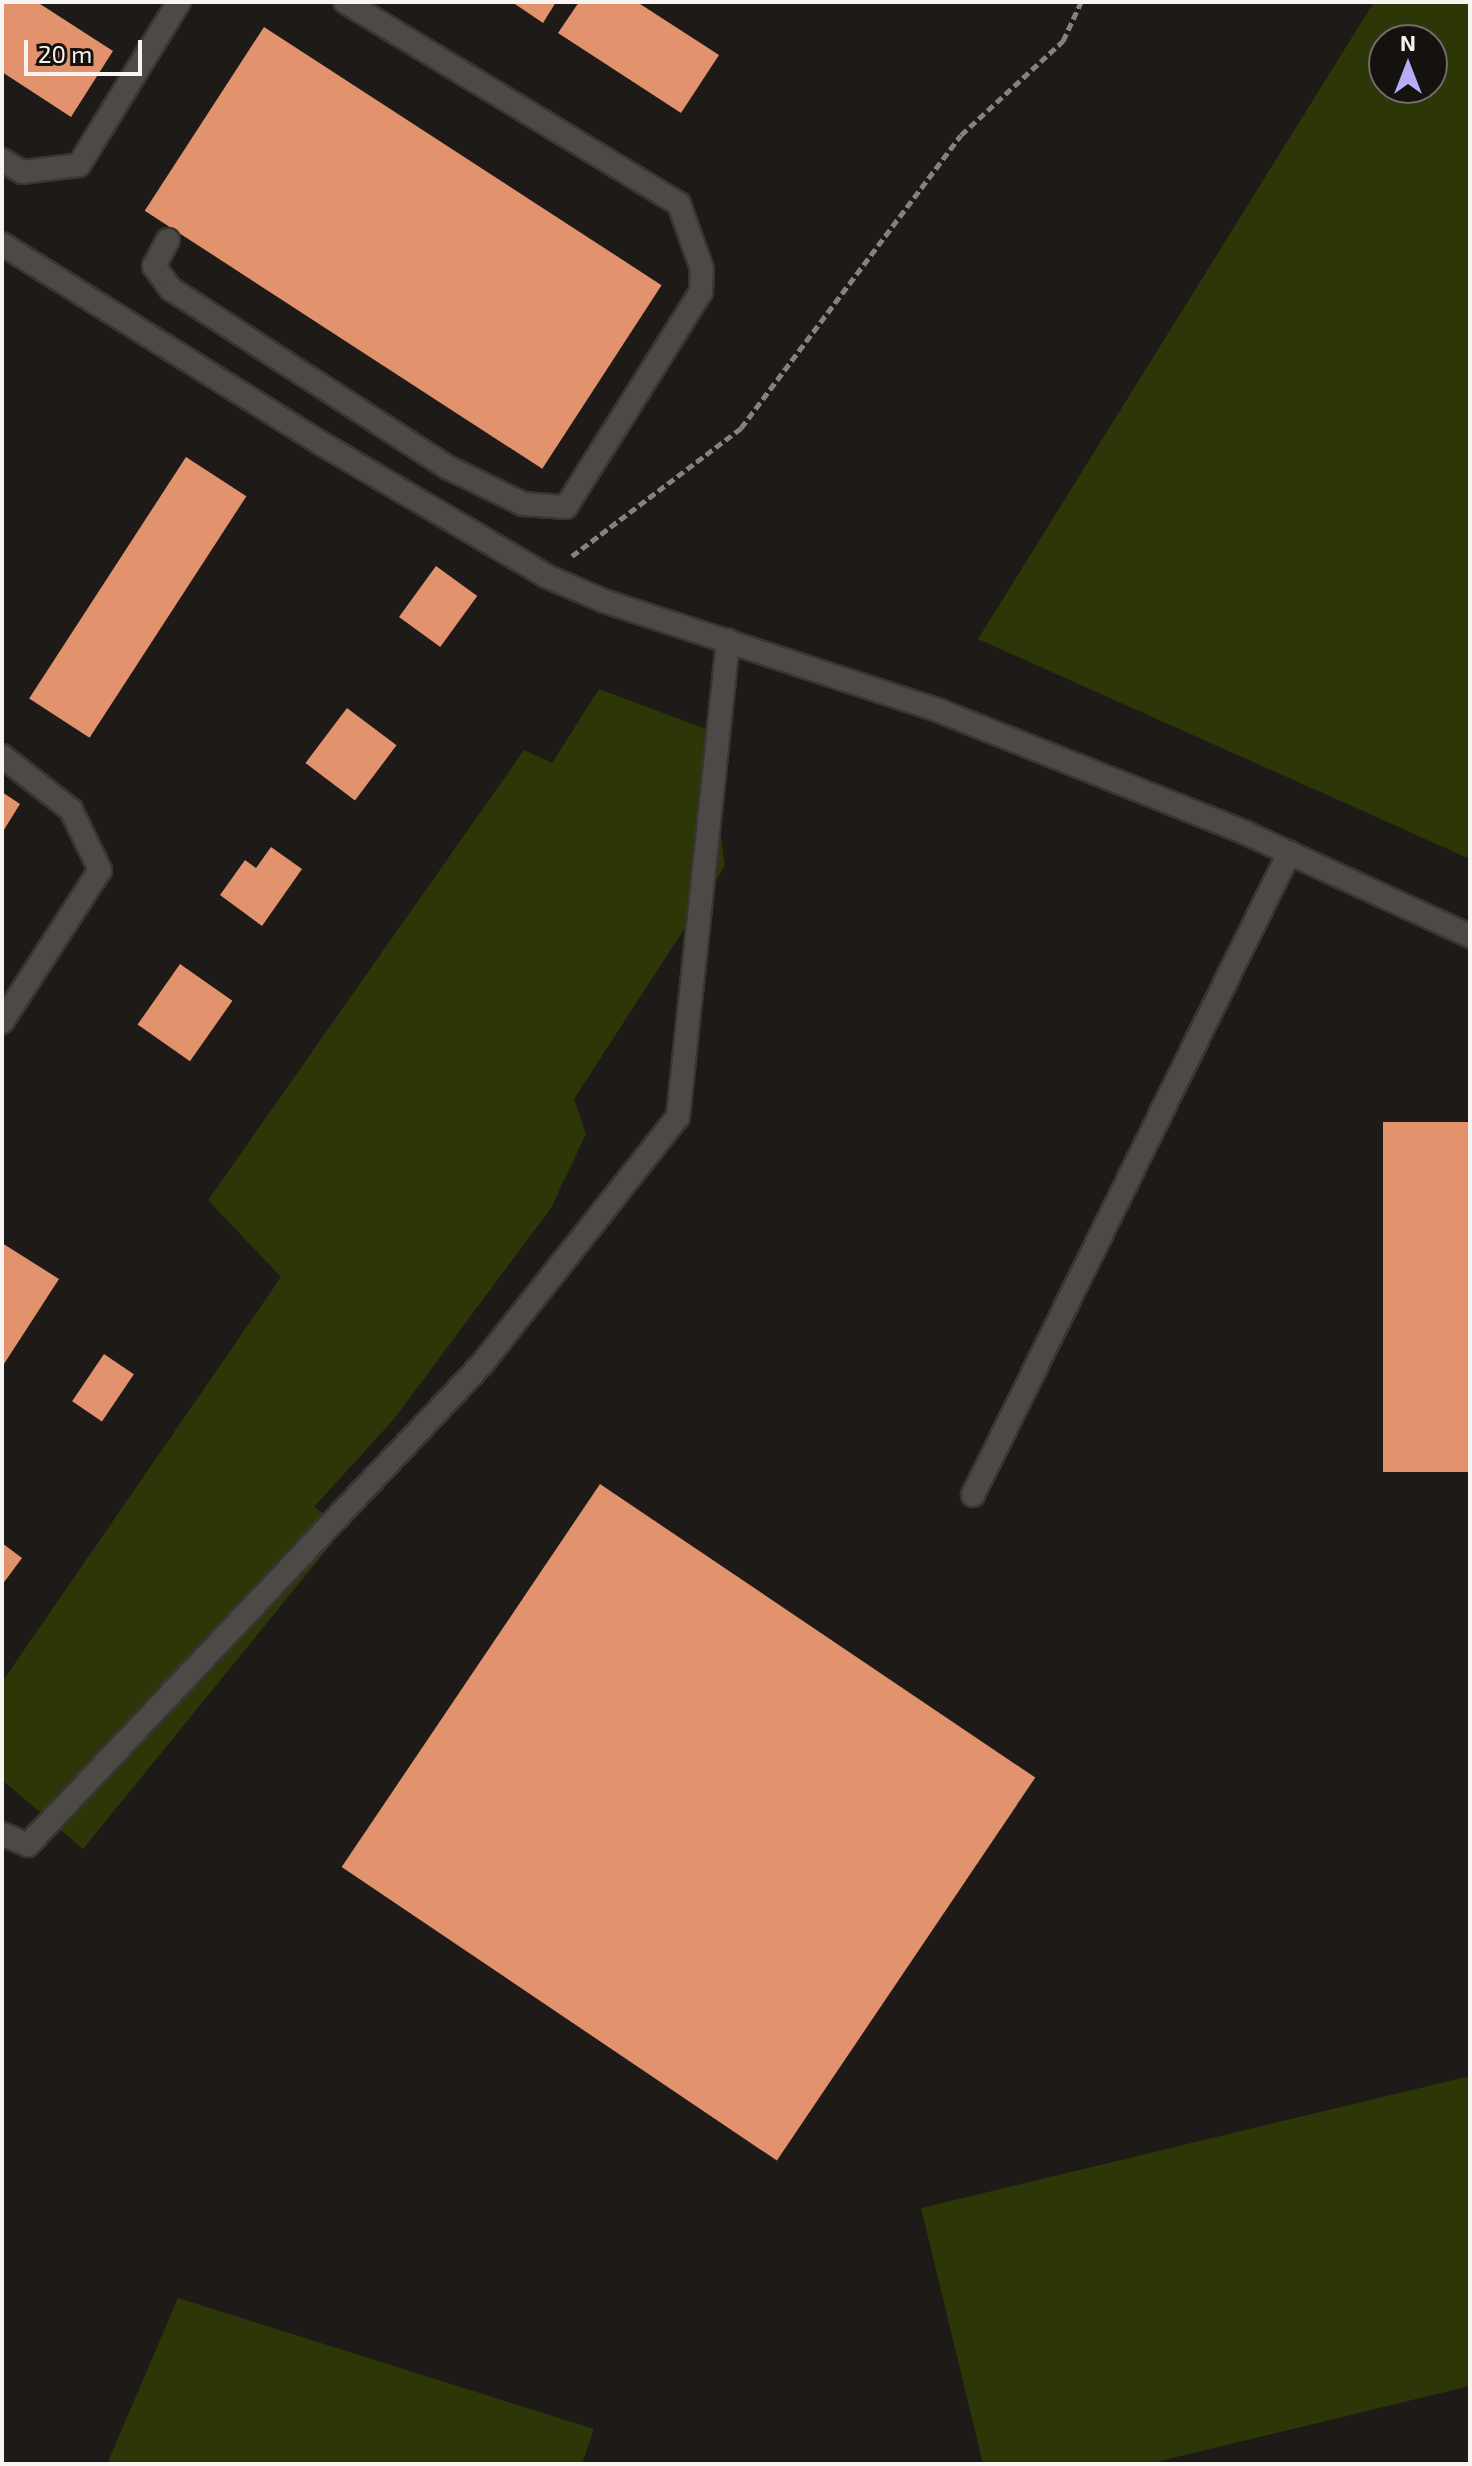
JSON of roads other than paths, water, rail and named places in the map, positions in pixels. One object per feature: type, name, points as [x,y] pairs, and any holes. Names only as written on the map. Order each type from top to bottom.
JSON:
[{"type":"lane","points":[[2,160],[22,172],[79,165],[179,2]]},
{"type":"lane","points":[[168,240],[154,266],[171,289],[447,467],[523,504],[566,507],[701,292],[702,269],[679,204],[345,2]]},
{"type":"lane","points":[[2,244],[324,445],[546,576],[604,601],[940,711],[1289,853],[1470,936]]},
{"type":"lane","points":[[2,1834],[28,1845],[472,1375],[678,1117],[728,641]]},
{"type":"lane","points":[[2,756],[71,810],[100,870],[2,1022]]},
{"type":"lane","points":[[973,1495],[1289,853]]}]
